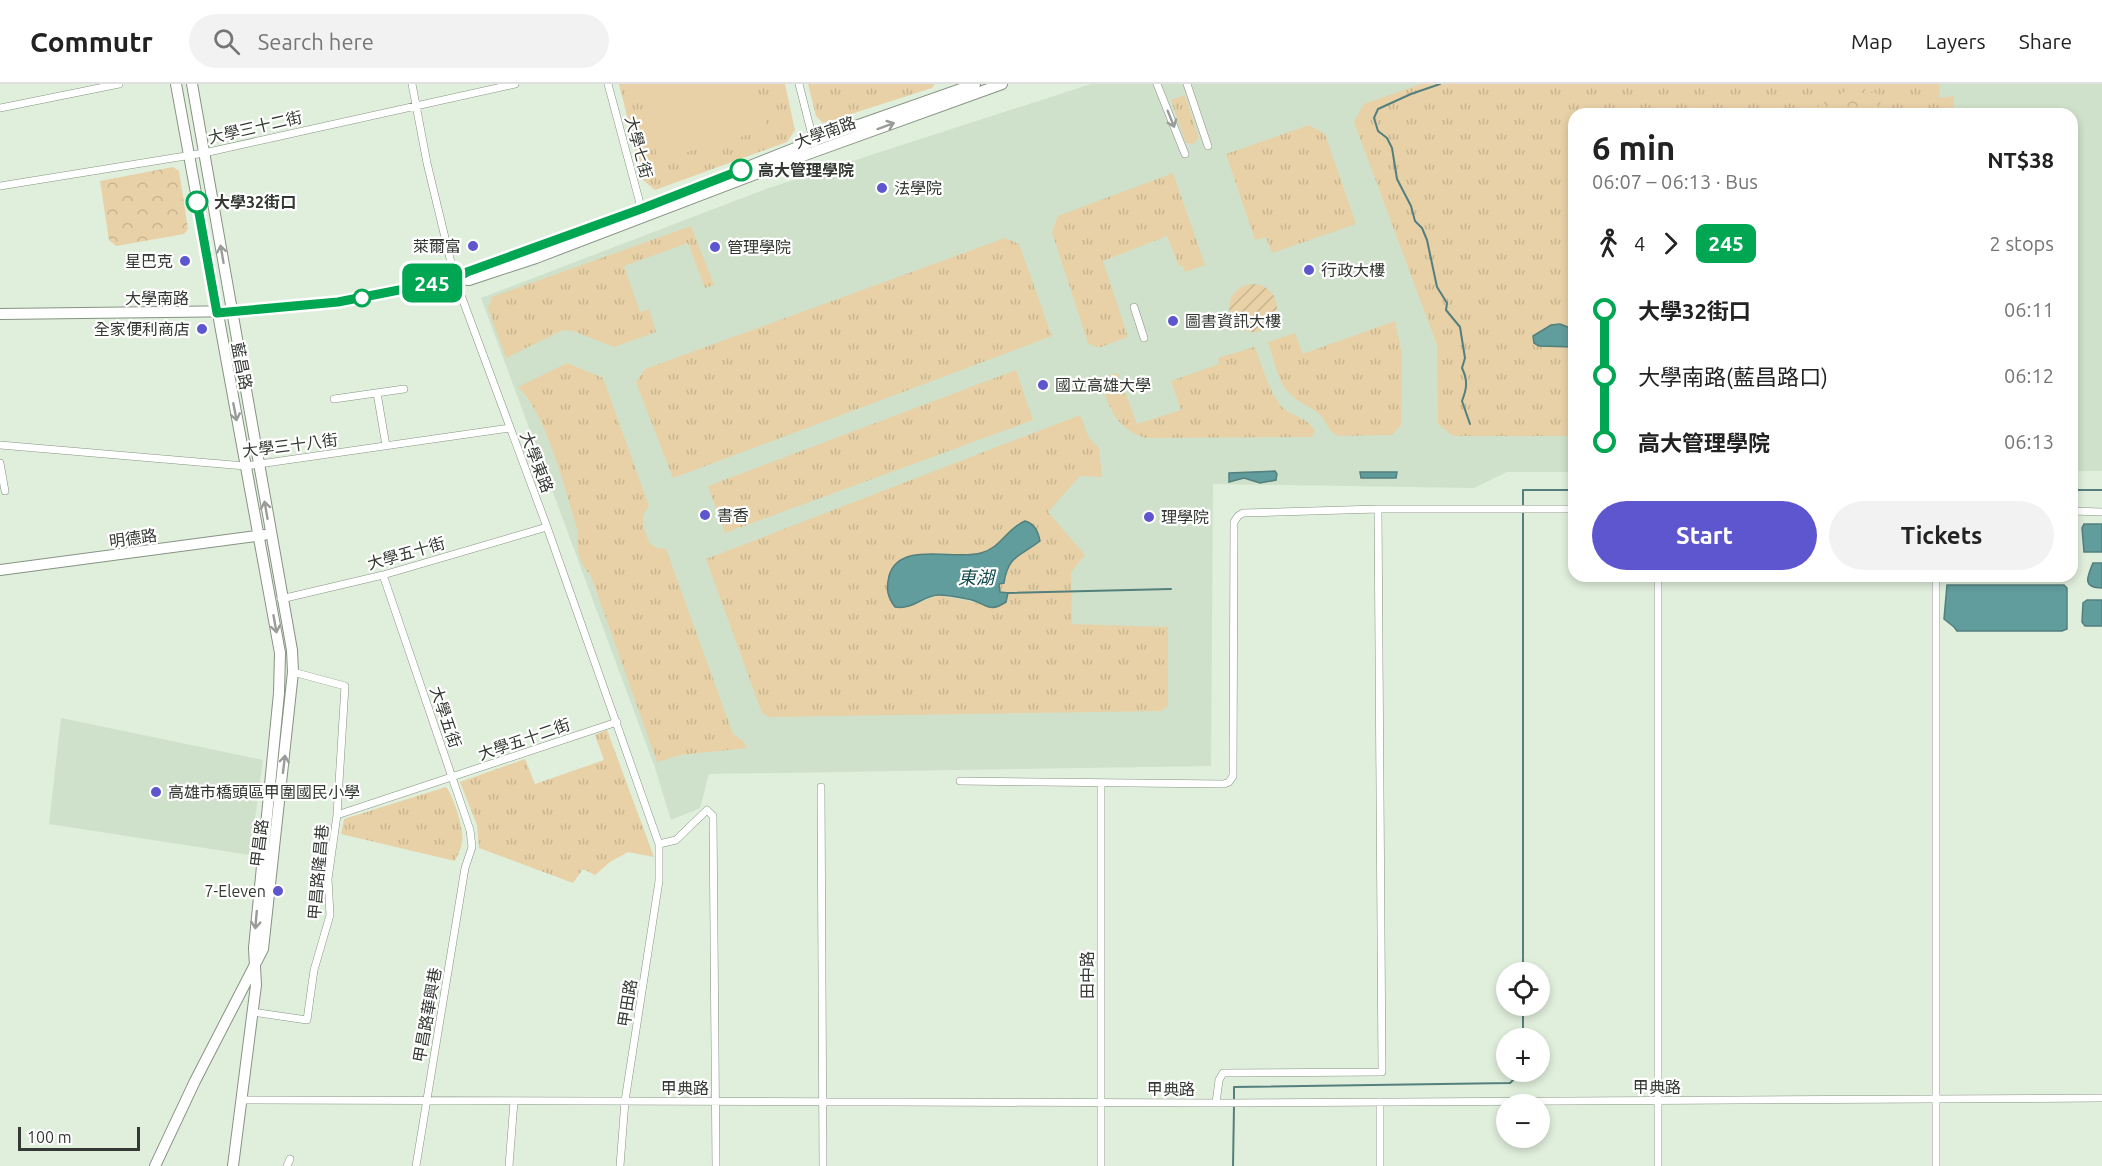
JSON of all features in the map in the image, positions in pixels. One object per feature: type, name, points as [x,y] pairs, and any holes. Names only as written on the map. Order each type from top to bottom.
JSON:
[{"type":"street","points":[[0,108],[119,84]]},
{"type":"street","name":"藍昌路","points":[[176,84],[280,653]]},
{"type":"street","name":"藍昌路","points":[[192,84],[292,650]]},
{"type":"street","name":"大學東路","points":[[412,84],[427,163],[455,279],[548,527],[659,844]]},
{"type":"street","name":"大學三十二街","points":[[0,186],[204,153],[515,84]]},
{"type":"street","name":"大學七街","points":[[608,84],[642,213]]},
{"type":"street","points":[[800,84],[815,146]]},
{"type":"street","name":"大學南路","points":[[0,314],[231,312],[338,302],[455,279],[469,280],[536,258],[642,213],[975,84]]},
{"type":"street","name":"大學南路","points":[[952,92],[1002,84]]},
{"type":"street","points":[[1157,84],[1185,154]]},
{"type":"street","points":[[1187,84],[1208,146]]},
{"type":"street","points":[[1134,307],[1144,338]]},
{"type":"street","points":[[334,399],[404,389]]},
{"type":"street","points":[[377,393],[386,446]]},
{"type":"street","name":"大學三十八街","points":[[0,445],[245,466],[510,428]]},
{"type":"street","points":[[0,463],[5,491]]},
{"type":"street","points":[[1218,1103],[1219,1080],[1223,1073],[1382,1072],[1378,509]]},
{"type":"street","points":[[960,782],[1224,784],[1229,782],[1233,776],[1234,522],[1243,513],[1378,509],[1568,509]]},
{"type":"street","points":[[2078,511],[2102,512]]},
{"type":"street","name":"大學五十街","points":[[270,601],[383,575],[548,527]]},
{"type":"street","name":"明德路","points":[[0,570],[270,534]]},
{"type":"street","name":"大學五街","points":[[383,575],[470,830],[472,847],[465,868]]},
{"type":"street","points":[[1658,582],[1658,1166]]},
{"type":"street","points":[[1936,582],[1936,1166]]},
{"type":"street","name":"甲昌路","points":[[256,966],[263,949],[293,672],[292,650]]},
{"type":"street","name":"甲昌路","points":[[232,1166],[256,985],[254,948],[279,693],[280,653]]},
{"type":"street","name":"甲昌路隆昌巷","points":[[252,1012],[307,1020],[314,970],[330,915],[328,879],[337,815],[345,686],[293,672]]},
{"type":"street","name":"大學五十二街","points":[[337,815],[617,722]]},
{"type":"street","name":"田中路","points":[[1101,783],[1101,1166]]},
{"type":"street","points":[[821,787],[823,1166]]},
{"type":"street","points":[[659,844],[676,840],[707,810],[712,813],[716,1166]]},
{"type":"street","name":"甲田路","points":[[620,1166],[625,1101],[659,881],[659,844]]},
{"type":"street","name":"甲昌路華興巷","points":[[416,1166],[465,868]]},
{"type":"street","points":[[155,1166],[243,987],[256,966]]},
{"type":"street","name":"甲典路","points":[[241,1100],[1242,1103],[2102,1098]]},
{"type":"street","points":[[509,1166],[514,1101]]},
{"type":"street","points":[[1380,1102],[1380,1166]]},
{"type":"shaded area","name":"國立高雄大學","points":[[1091,84],[2102,84],[2102,471],[2078,471],[2078,108],[1568,108],[1568,472],[1507,472],[1474,488],[1213,484],[1211,766],[709,774],[700,808],[671,820],[655,768],[481,298],[766,189]]},
{"type":"shaded area","name":"高雄市橋頭區甲圍國民小學","points":[[61,718],[263,760],[250,855],[49,824]]},
{"type":"green space","points":[[619,84],[785,84],[795,130],[787,142],[655,190],[643,180]]},
{"type":"green space","points":[[639,84],[749,84],[760,99],[768,129],[658,160]]},
{"type":"green space","points":[[808,84],[935,84],[932,88],[823,123],[816,116]]},
{"type":"green space","points":[[1421,84],[1939,84],[1940,98],[1954,96],[1954,108],[1568,108],[1568,436],[1453,436],[1438,424],[1437,345],[1354,122],[1364,104]]},
{"type":"green space","points":[[1856,86],[1880,95],[1881,108],[1813,108]]},
{"type":"green space","points":[[1185,95],[1199,138],[1193,144],[1186,143],[1171,100]]},
{"type":"green space","points":[[1309,125],[1325,134],[1356,224],[1272,253],[1266,237],[1255,240],[1226,154]]},
{"type":"green space","points":[[173,167],[179,171],[188,229],[184,234],[116,246],[109,240],[100,181]]},
{"type":"green space","points":[[1173,173],[1205,265],[1185,272],[1183,266],[1179,266],[1167,236],[1103,261],[1128,337],[1098,348],[1088,343],[1052,232],[1058,216]]},
{"type":"green space","points":[[691,226],[714,285],[705,288],[688,243],[624,266],[640,312],[649,309],[656,332],[614,347],[573,331],[563,330],[506,358],[488,309],[492,297]]},
{"type":"green space","points":[[1005,238],[1019,244],[1052,336],[673,478],[636,382],[645,369]]},
{"type":"green space","points":[[1253,284],[1270,291],[1277,308],[1270,325],[1253,332],[1236,325],[1229,308],[1236,291]]},
{"type":"green space","points":[[1395,321],[1402,354],[1401,425],[1392,435],[1339,436],[1330,430],[1321,416],[1293,397],[1282,383],[1268,342],[1295,333],[1303,354]]},
{"type":"green space","points":[[1255,347],[1279,404],[1312,427],[1315,431],[1312,437],[1145,438],[1126,428],[1120,422],[1110,407],[1099,379],[1118,373],[1137,424],[1181,410],[1171,381],[1219,364],[1218,358]]},
{"type":"green space","points":[[567,363],[603,378],[649,506],[643,515],[643,525],[649,543],[657,548],[666,549],[733,734],[743,741],[747,748],[680,755],[657,762],[591,576],[579,556],[578,532],[562,476],[538,415],[518,387]]},
{"type":"green space","points":[[1016,370],[1033,420],[725,533],[708,486]]},
{"type":"green space","points":[[1080,415],[1089,438],[1099,448],[1102,477],[1080,476],[1048,512],[1085,555],[1071,572],[1072,624],[1168,627],[1168,706],[1161,711],[769,717],[762,713],[706,559]],"holes":[[[1015,525],[1040,541],[1009,564],[1004,582],[999,584],[1000,593],[978,603],[937,595],[915,605],[936,553],[961,555],[989,550]]]},
{"type":"green space","points":[[607,730],[654,857],[628,852],[610,862],[595,875],[583,869],[573,883],[479,848],[477,825],[460,782],[525,759],[535,784],[604,760],[595,735]]},
{"type":"green space","points":[[446,787],[455,805],[462,830],[462,843],[455,861],[341,834],[344,819]]},
{"type":"water","points":[[1560,324],[1568,327],[1568,347],[1539,346],[1534,343],[1533,336],[1551,325]]},
{"type":"water","points":[[1275,471],[1276,480],[1260,483],[1244,478],[1229,482],[1229,473]]},
{"type":"water","points":[[1360,472],[1397,472],[1396,478],[1361,478]]},
{"type":"water","name":"東湖","points":[[1025,521],[1036,528],[1040,541],[1012,561],[1004,583],[999,584],[1000,592],[1008,593],[1006,602],[992,608],[972,600],[939,595],[908,606],[895,607],[892,603],[888,592],[889,576],[895,565],[904,558],[929,554],[981,553],[994,547],[1013,528]]},
{"type":"water","points":[[2084,524],[2102,524],[2102,552],[2084,552],[2082,528]]},
{"type":"water","points":[[2093,563],[2102,563],[2102,588],[2089,584],[2088,577]]},
{"type":"water","points":[[1947,585],[2064,585],[2067,588],[2067,629],[2062,631],[1957,631],[1944,619]]},
{"type":"water","points":[[2087,600],[2102,600],[2102,626],[2085,626],[2082,622],[2083,603]]},
{"type":"waterway","points":[[1440,84],[1378,109],[1374,118],[1378,131],[1387,138],[1392,148],[1397,179],[1411,206],[1415,221],[1422,228],[1427,240],[1437,287],[1447,303],[1446,310],[1460,327],[1465,358],[1462,368],[1466,384],[1462,401],[1470,424]]},
{"type":"waterway","points":[[1523,506],[1523,490],[1568,490]]},
{"type":"waterway","points":[[2078,490],[2102,490]]},
{"type":"waterway","points":[[1523,512],[1523,962]]},
{"type":"waterway","points":[[1008,593],[1171,589]]},
{"type":"waterway","points":[[1523,1016],[1523,1028]]},
{"type":"waterway","points":[[1234,1100],[1234,1087],[1511,1082]]},
{"type":"waterway","points":[[1233,1166],[1234,1106]]},
{"type":"bus line","name":"245","points":[[197,202],[217,313],[243,312],[338,302],[455,279],[467,272],[741,170]]},
{"type":"place","name":"高大管理學院","points":[[741,170]]},
{"type":"place","name":"法學院","points":[[882,188]]},
{"type":"place","name":"大學32街口","points":[[197,202]]},
{"type":"place","name":"萊爾富","points":[[473,246]]},
{"type":"place","name":"管理學院","points":[[715,247]]},
{"type":"place","name":"星巴克","points":[[185,261]]},
{"type":"place","name":"行政大樓","points":[[1309,270]]},
{"type":"place","name":"圖書資訊大樓","points":[[1173,321]]},
{"type":"place","name":"全家便利商店","points":[[202,329]]},
{"type":"place","name":"國立高雄大學","points":[[1043,385]]},
{"type":"place","name":"書香","points":[[705,515]]},
{"type":"place","name":"理學院","points":[[1149,517]]},
{"type":"place","name":"高雄市橋頭區甲圍國民小學","points":[[156,792]]},
{"type":"place","name":"7-Eleven","points":[[278,891]]}]
